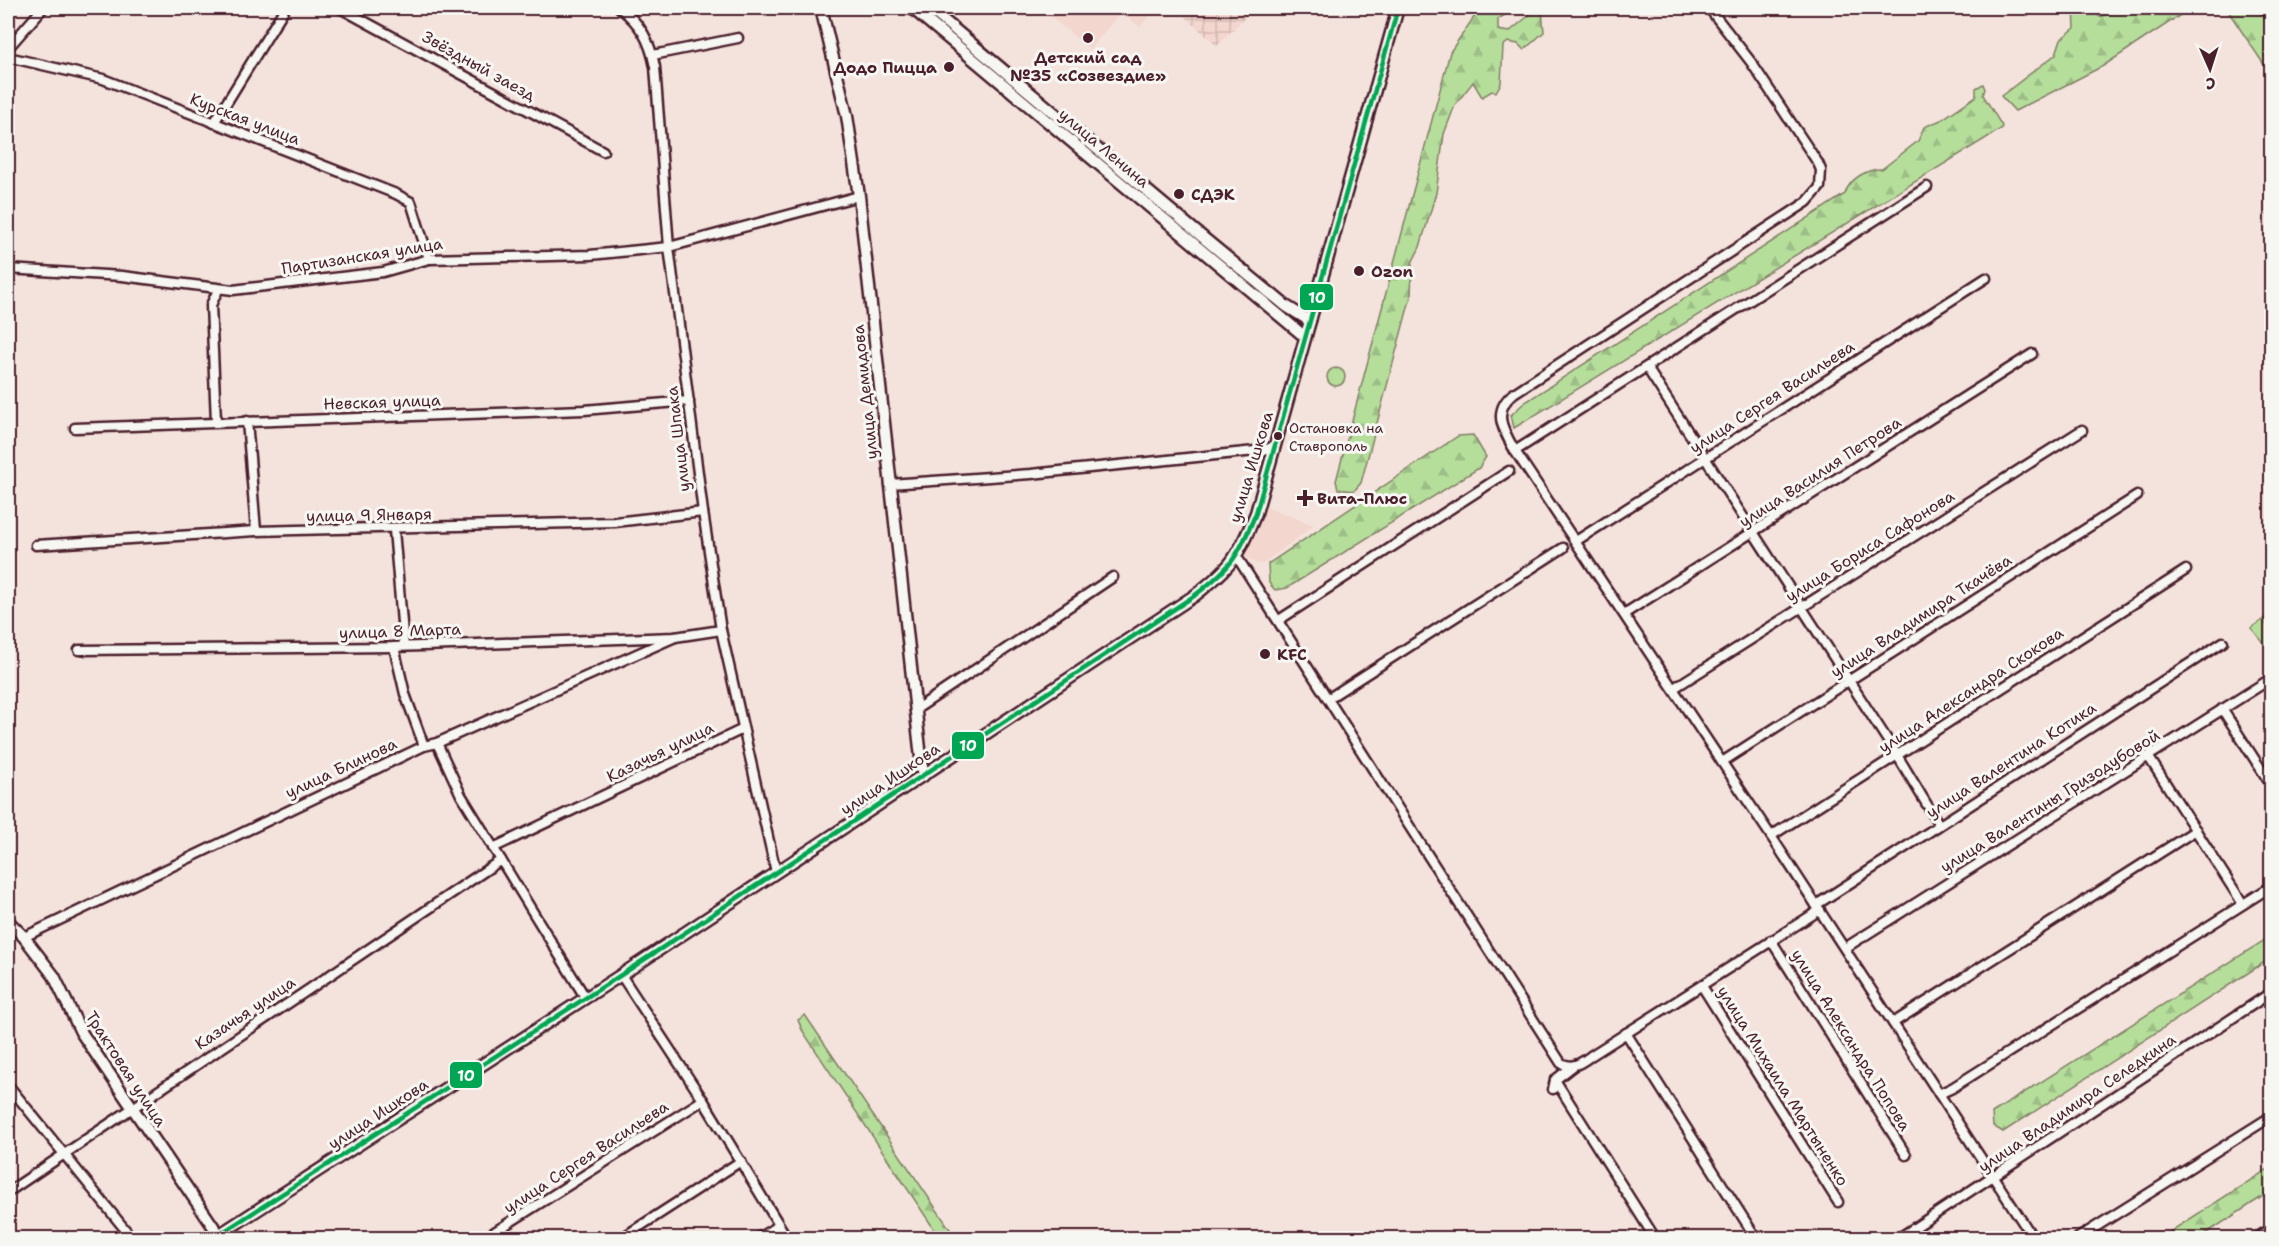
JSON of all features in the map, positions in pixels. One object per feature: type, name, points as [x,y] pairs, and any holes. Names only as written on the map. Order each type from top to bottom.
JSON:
[{"type":"street","points":[[8,48],[43,8]]},
{"type":"street","points":[[214,123],[285,8]]},
{"type":"street","name":"Звёздный заезд","points":[[340,8],[603,151]]},
{"type":"street","name":"улица Шпака","points":[[620,8],[641,26],[653,55],[669,247],[703,512],[721,630],[776,872]]},
{"type":"street","name":"улица Демидова","points":[[821,8],[847,116],[859,196],[923,776]]},
{"type":"street","name":"улица Ленина","points":[[912,8],[1304,336]]},
{"type":"street","name":"улица Ленина","points":[[929,8],[1286,306],[1310,321]]},
{"type":"street","name":"улица Ишкова","points":[[217,1237],[923,776],[1194,596],[1224,573],[1236,557],[1256,513],[1395,8]]},
{"type":"street","points":[[1709,8],[1751,62],[1818,163],[1821,170],[1820,187],[1807,202],[1504,401],[1500,411],[1500,424],[1845,948],[2033,1239]]},
{"type":"street","points":[[2264,8],[2271,18]]},
{"type":"street","points":[[653,55],[738,38]]},
{"type":"street","name":"Курская улица","points":[[8,57],[103,79],[396,194],[411,202],[429,259]]},
{"type":"street","points":[[1515,450],[1647,368],[1927,187]]},
{"type":"street","name":"Партизанская улица","points":[[8,269],[202,284],[218,290],[382,272],[429,259],[590,255],[669,247],[859,196]]},
{"type":"street","name":"улица Сергея Васильева","points":[[1576,542],[1986,278]]},
{"type":"street","points":[[216,421],[211,305],[218,290]]},
{"type":"street","name":"улица Василия Петрова","points":[[1624,614],[2032,354]]},
{"type":"street","points":[[1647,368],[1897,754],[1938,824]]},
{"type":"street","name":"Невская улица","points":[[75,428],[216,421],[247,422],[584,410],[689,402]]},
{"type":"street","points":[[247,422],[256,531]]},
{"type":"street","name":"улица Бориса Сафонова","points":[[1674,688],[2082,429]]},
{"type":"street","points":[[890,484],[1031,474],[1265,450],[1274,446]]},
{"type":"street","points":[[1279,620],[1509,471]]},
{"type":"street","name":"улица Владимира Ткачёва","points":[[1722,762],[2137,496]]},
{"type":"street","name":"улица 9 Января","points":[[36,545],[256,531],[394,530],[615,522],[703,512]]},
{"type":"street","points":[[394,530],[404,646]]},
{"type":"street","points":[[1329,698],[1563,548]]},
{"type":"street","points":[[1236,557],[1279,620],[1561,1063],[1574,1066]]},
{"type":"street","name":"улица Александра Скокова","points":[[1771,836],[2186,570]]},
{"type":"street","points":[[915,710],[1113,578]]},
{"type":"street","name":"улица 8 Марта","points":[[79,650],[394,647],[675,637],[721,630]]},
{"type":"street","name":"улица Блинова","points":[[24,937],[424,746],[437,743],[675,637]]},
{"type":"street","name":"улица Валентина Котика","points":[[1655,1239],[1554,1084],[1574,1066],[1702,986],[1938,824],[2223,642]]},
{"type":"street","points":[[394,647],[405,694],[424,746]]},
{"type":"street","name":"улица Валентины Гризодубовой","points":[[1845,948],[2271,678]]},
{"type":"street","points":[[2222,709],[2271,784]]},
{"type":"street","name":"Казачья улица","points":[[493,848],[744,729]]},
{"type":"street","points":[[437,743],[461,795],[585,997]]},
{"type":"street","points":[[2148,756],[2243,904]]},
{"type":"street","points":[[1893,1023],[2196,830]]},
{"type":"street","name":"Казачья улица","points":[[8,1192],[501,860]]},
{"type":"street","points":[[1939,1094],[1952,1088],[2271,886]]},
{"type":"street","name":"Трактовая улица","points":[[8,921],[24,937],[54,976],[81,1032],[133,1107],[217,1237]]},
{"type":"street","name":"улица Александра Попова","points":[[1771,940],[1906,1155]]},
{"type":"street","points":[[621,975],[703,1100],[787,1239]]},
{"type":"street","name":"улица Михаила Мартыненко","points":[[1702,986],[1838,1202]]},
{"type":"street","name":"улица Владимира Селедкина","points":[[1899,1239],[2271,992]]},
{"type":"street","points":[[1626,1033],[1756,1239]]},
{"type":"street","points":[[8,1084],[132,1239]]},
{"type":"street","name":"улица Сергея Васильева","points":[[485,1239],[703,1100]]},
{"type":"street","points":[[2078,1239],[2271,1116]]},
{"type":"street","points":[[622,1239],[741,1161]]},
{"type":"street","points":[[758,1239],[778,1226]]},
{"type":"street","points":[[2256,1239],[2271,1228]]},
{"type":"shaded area","name":"Детский сад №35 «Созвездие»","points":[[1040,8],[1157,8],[1140,27],[1121,12],[1090,49]]},
{"type":"shaded area","points":[[1176,8],[1247,8],[1251,11],[1217,46]]},
{"type":"shaded area","points":[[1266,507],[1314,525],[1263,564],[1257,564],[1246,557],[1246,550]]},
{"type":"green space","points":[[1517,8],[1498,19],[1498,30],[1509,32],[1538,8],[1556,8],[1542,11],[1544,32],[1524,50],[1518,44],[1508,42],[1503,46],[1501,83],[1496,92],[1492,91],[1482,97],[1473,82],[1455,105],[1444,134],[1436,193],[1420,247],[1412,263],[1411,296],[1361,483],[1354,491],[1338,489],[1336,481],[1450,52],[1479,10]]},
{"type":"green space","points":[[2092,8],[2100,17],[2120,8],[2191,8],[2103,66],[2015,111],[2001,96],[2056,54],[2061,39],[2075,28],[2074,9]]},
{"type":"green space","points":[[2226,8],[2263,8],[2271,21],[2271,75]]},
{"type":"green space","points":[[1983,84],[1985,89],[1983,95],[2002,126],[2001,129],[1514,428],[1511,415],[1524,403],[1845,194],[1855,179],[1871,170],[1882,169],[1918,141],[1924,127],[1941,120],[1976,96],[1976,88]]},
{"type":"green space","points":[[1332,368],[1340,368],[1345,373],[1343,384],[1332,386],[1327,381],[1327,373]]},
{"type":"green space","points":[[1473,435],[1486,457],[1479,468],[1287,588],[1275,590],[1269,583],[1268,564],[1458,436]]},
{"type":"green space","points":[[2271,614],[2271,642],[2266,646],[2251,628]]},
{"type":"green space","points":[[2271,936],[2271,958],[2003,1132],[1993,1126],[1992,1113]]},
{"type":"green space","points":[[805,1015],[956,1238],[940,1238],[802,1030],[798,1020]]},
{"type":"green space","points":[[2271,1167],[2271,1191],[2199,1238],[2160,1238]]},
{"type":"transit line","name":"10","points":[[214,1238],[621,975],[1194,596],[1226,568],[1244,541],[1256,513],[1398,8]]},
{"type":"place","name":"Детский сад №35 «Созвездие»","points":[[1088,38]]},
{"type":"place","name":"Додо Пицца","points":[[949,67]]},
{"type":"place","name":"СДЭК","points":[[1179,194]]},
{"type":"place","name":"Ozon","points":[[1359,271]]},
{"type":"place","name":"Остановка на Ставрополь","points":[[1278,436]]},
{"type":"place","name":"Вита-Плюс","points":[[1305,498]]},
{"type":"place","name":"KFC","points":[[1265,654]]}]
